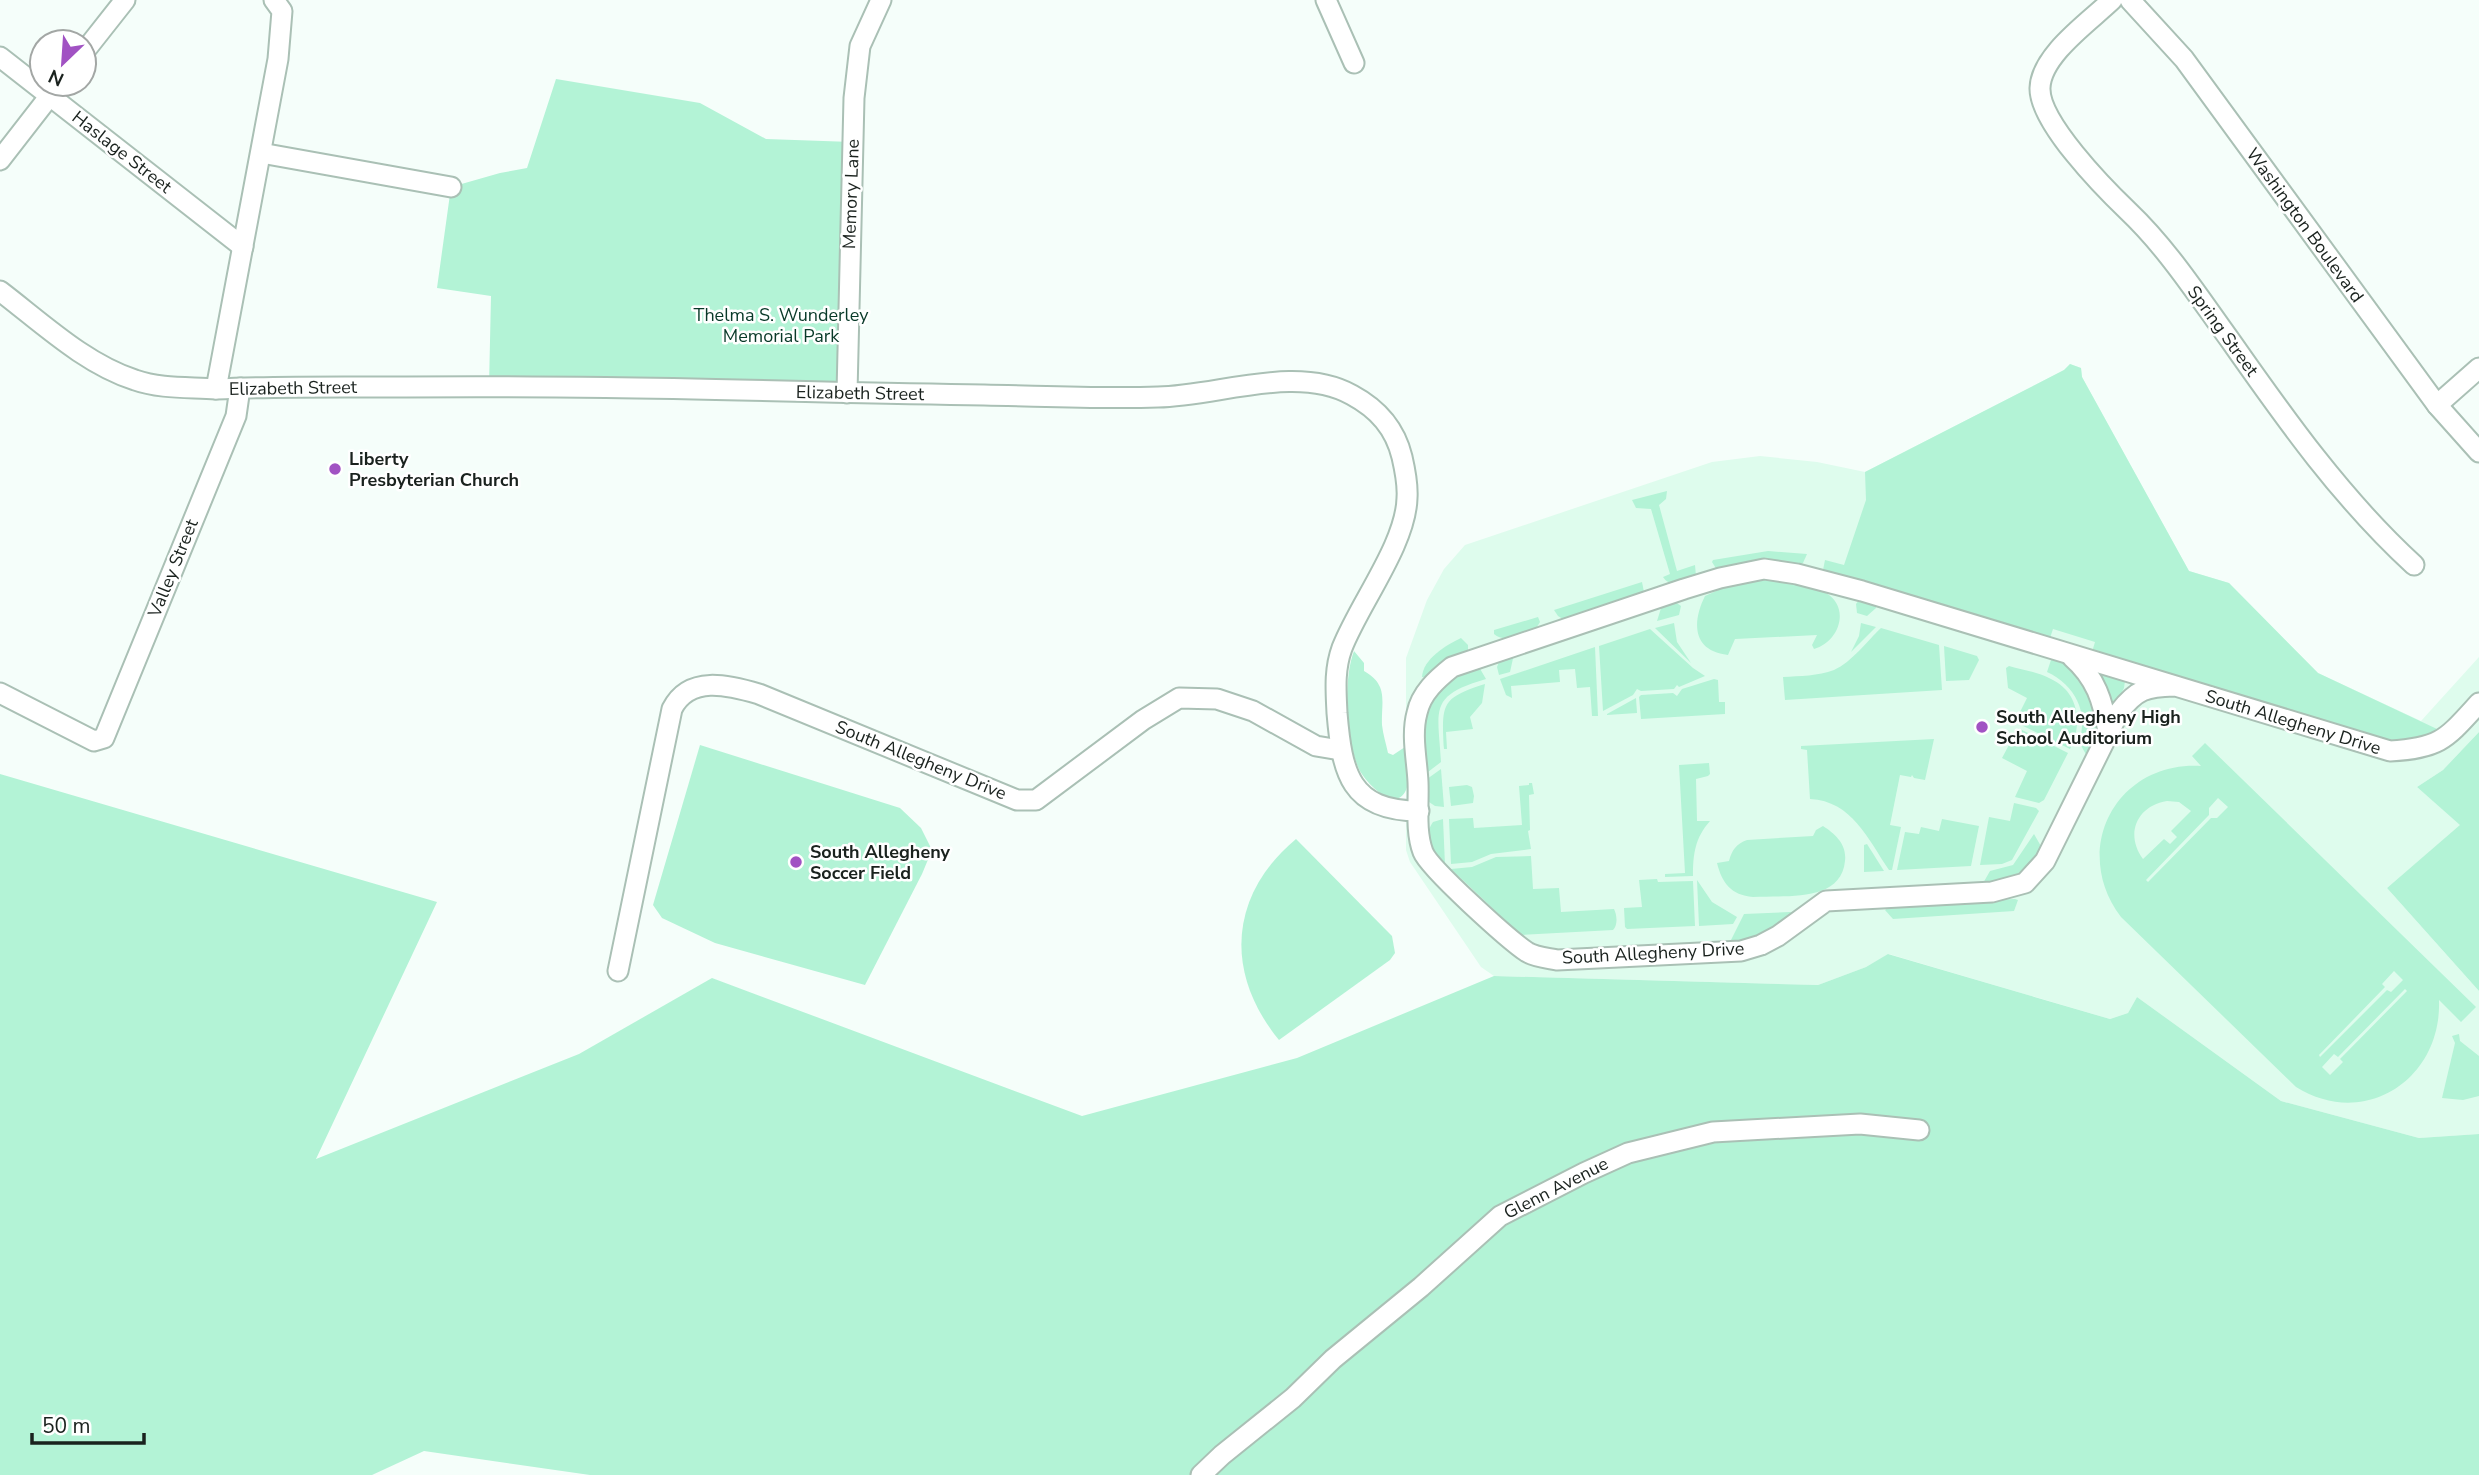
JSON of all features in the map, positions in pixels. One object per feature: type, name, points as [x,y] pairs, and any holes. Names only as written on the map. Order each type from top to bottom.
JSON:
[{"type":"street","points":[[98,34],[125,0]]},
{"type":"street","points":[[216,389],[278,60],[282,11],[274,0]]},
{"type":"street","name":"Memory Lane","points":[[847,393],[853,98],[860,46],[881,0]]},
{"type":"street","points":[[1326,0],[1354,63]]},
{"type":"street","name":"Spring Street","points":[[2112,0],[2049,60],[2042,74],[2040,91],[2047,114],[2096,180],[2142,224],[2180,271],[2297,435],[2379,533],[2414,565]]},
{"type":"street","name":"Washington Boulevard","points":[[2130,0],[2184,59],[2437,405],[2479,452]]},
{"type":"street","name":"Haslage Street","points":[[0,57],[28,74]]},
{"type":"street","points":[[0,160],[48,98]]},
{"type":"street","name":"Haslage Street","points":[[64,98],[243,247]]},
{"type":"street","points":[[261,153],[451,187]]},
{"type":"street","name":"Elizabeth Street","points":[[0,291],[79,351],[115,372],[138,382],[216,389],[543,386],[1161,397],[1285,382],[1318,382],[1348,392],[1373,407],[1387,422],[1398,441],[1405,469],[1407,497],[1405,517],[1397,537],[1340,658],[1335,677],[1340,750]]},
{"type":"street","points":[[2437,405],[2479,368]]},
{"type":"street","name":"Valley Street","points":[[0,693],[94,741],[104,738],[236,416],[240,388]]},
{"type":"street","name":"South Allegheny Drive","points":[[2175,685],[2147,687],[2131,696],[2108,732],[2045,861],[2025,883],[1992,892],[1826,901],[1778,936],[1762,945],[1741,951],[1558,960],[1529,954],[1436,869],[1423,854],[1419,836],[1415,736],[1417,713],[1424,695],[1437,679],[1452,667],[1720,578],[1764,569],[1797,574],[1862,591],[2071,656],[2175,685],[2390,751],[2422,749],[2449,736],[2479,703]]},
{"type":"street","points":[[2071,656],[2085,668],[2099,691],[2108,732]]},
{"type":"street","name":"South Allegheny Drive","points":[[618,971],[672,709],[678,696],[694,687],[726,685],[759,694],[1017,800],[1036,800],[1143,720],[1179,698],[1217,699],[1253,711],[1316,746],[1340,750]]},
{"type":"street","points":[[1340,750],[1344,768],[1356,789],[1376,806],[1396,811],[1419,811]]},
{"type":"street","name":"Glenn Avenue","points":[[1201,1475],[1500,1216],[1584,1173],[1628,1153],[1713,1132],[1860,1124],[1919,1130]]},
{"type":"shaded area","points":[[2070,364],[2081,368],[2082,377],[2189,571],[2229,583],[2318,673],[2421,721],[2479,657],[2479,732],[2443,770],[2417,787],[2461,825],[2387,888],[2479,991],[2479,1134],[2419,1138],[2281,1101],[2137,997],[2128,1013],[2110,1019],[1889,954],[1866,967],[1818,985],[1494,976],[1481,967],[1410,862],[1406,850],[1406,658],[1427,600],[1444,569],[1465,545],[1712,462],[1760,456],[1817,462],[1865,472],[2064,370]]},
{"type":"green space","name":"Thelma S. Wunderley Memorial Park","points":[[556,79],[700,103],[766,139],[852,142],[847,393],[489,386],[491,296],[437,288],[451,187],[527,168]]},
{"type":"green space","points":[[2070,364],[2081,368],[2082,377],[2189,571],[2229,583],[2318,673],[2437,729],[2409,740],[2379,738],[2092,652],[2095,642],[2053,629],[2049,641],[1825,574],[1825,560],[1844,565],[1866,500],[1865,472],[2064,370]]},
{"type":"green space","points":[[1667,491],[1666,499],[1659,505],[1677,571],[1695,565],[1696,576],[1674,584],[1663,577],[1670,574],[1651,509],[1636,508],[1632,500]]},
{"type":"green space","points":[[1768,551],[1807,554],[1799,565],[1717,570],[1712,562],[1713,560]]},
{"type":"green space","points":[[1755,580],[1801,584],[1818,589],[1834,599],[1840,615],[1839,624],[1830,639],[1814,649],[1812,645],[1817,635],[1735,639],[1728,655],[1707,648],[1701,641],[1697,625],[1705,596],[1727,586]]},
{"type":"green space","points":[[1642,582],[1644,592],[1640,597],[1566,621],[1554,610]]},
{"type":"green space","points":[[1859,600],[1877,604],[1876,608],[1867,616],[1857,613],[1856,604]]},
{"type":"green space","points":[[1674,601],[1681,606],[1679,615],[1657,621],[1662,605]]},
{"type":"green space","points":[[1538,617],[1540,622],[1535,630],[1508,638],[1494,634],[1494,630]]},
{"type":"green space","points":[[1674,623],[1677,642],[1691,663],[1655,628]]},
{"type":"green space","points":[[1861,623],[1876,627],[1851,652],[1859,636]]},
{"type":"green space","points":[[1881,628],[1939,645],[1942,690],[1785,700],[1783,677],[1815,675],[1834,670],[1853,657]]},
{"type":"green space","points":[[1650,629],[1705,676],[1679,687],[1677,685],[1674,689],[1637,689],[1633,695],[1603,711],[1599,646]]},
{"type":"green space","points":[[1461,638],[1468,645],[1468,651],[1428,678],[1422,677],[1426,664],[1431,659]]},
{"type":"green space","points":[[1944,646],[1977,656],[1979,660],[1969,680],[1946,681]]},
{"type":"green space","points":[[1595,647],[1598,716],[1592,716],[1590,687],[1577,688],[1575,669],[1559,670],[1560,682],[1511,686],[1512,698],[1506,695],[1500,679]]},
{"type":"green space","points":[[1354,651],[1364,663],[1364,671],[1372,676],[1380,688],[1382,725],[1388,753],[1393,755],[1405,747],[1407,785],[1401,797],[1395,799],[1372,787],[1361,773],[1354,755],[1347,693]]},
{"type":"green space","points":[[1514,654],[1510,672],[1499,675],[1497,667],[1500,659]]},
{"type":"green space","points":[[2052,657],[2068,664],[2083,678],[2098,723],[2096,741],[2088,758],[2079,742],[2082,720],[2077,701],[2065,684],[2047,672]]},
{"type":"green space","points":[[2009,666],[2046,677],[2068,692],[2073,700],[2077,719],[2070,749],[2015,722],[2027,698],[2008,688],[2006,668]]},
{"type":"green space","points":[[1479,667],[1486,679],[1467,685],[1445,699],[1439,717],[1441,762],[1424,775],[1422,732],[1427,706],[1452,676]]},
{"type":"green space","points":[[2099,672],[2125,681],[2115,705],[2112,706]]},
{"type":"green space","points":[[1718,680],[1719,702],[1725,702],[1725,714],[1641,719],[1641,695],[1673,693],[1677,696],[1682,689]]},
{"type":"green space","points":[[1485,684],[1482,703],[1470,717],[1473,729],[1446,732],[1447,749],[1444,749],[1443,722],[1447,705],[1459,694]]},
{"type":"green space","points":[[1636,698],[1637,713],[1607,715],[1607,714]]},
{"type":"green space","points":[[2018,728],[2068,753],[2044,800],[2039,803],[2015,797],[2027,771],[2002,758]]},
{"type":"green space","points":[[2479,732],[2479,991],[2387,888],[2460,825],[2417,787],[2443,770]]},
{"type":"green space","points":[[1934,739],[1925,780],[1912,775],[1900,775],[1890,825],[1901,827],[1892,870],[1889,870],[1866,834],[1848,814],[1825,801],[1810,799],[1807,750],[1801,749],[1801,746]]},
{"type":"green space","points":[[2205,743],[2476,1007],[2461,1022],[2439,1000],[2437,1028],[2428,1053],[2413,1074],[2394,1089],[2372,1099],[2348,1103],[2322,1099],[2296,1087],[2121,917],[2106,891],[2100,864],[2101,838],[2110,814],[2125,794],[2145,778],[2171,768],[2201,766],[2192,756]],"holes":[[[2218,798],[2228,807],[2217,818],[2211,818],[2148,882],[2146,880],[2209,815],[2209,808]],[[2179,802],[2191,811],[2171,831],[2177,837],[2170,844],[2164,839],[2143,859],[2135,841],[2135,831],[2141,815],[2156,804]],[[2394,971],[2403,980],[2391,992],[2387,990],[2320,1057],[2385,987],[2382,984]],[[2405,989],[2407,991],[2340,1059],[2343,1062],[2330,1075],[2322,1067],[2334,1054],[2338,1057]]]},
{"type":"green space","name":"South Allegheny Soccer Field","points":[[700,745],[900,808],[921,828],[932,850],[865,985],[715,943],[662,918],[653,905]]},
{"type":"green space","points":[[1709,763],[1710,774],[1696,779],[1697,821],[1710,821],[1696,847],[1693,876],[1665,877],[1665,874],[1685,873],[1679,765]]},
{"type":"green space","points":[[1441,769],[1444,807],[1429,802],[1427,779]]},
{"type":"green space","points":[[0,774],[437,902],[316,1159],[579,1054],[712,978],[1082,1116],[1297,1058],[1494,976],[1818,985],[1866,967],[1888,954],[2110,1019],[2128,1013],[2137,997],[2281,1101],[2419,1138],[2479,1134],[2479,1475],[590,1475],[424,1451],[372,1475],[0,1475]]},
{"type":"green space","points":[[1532,783],[1534,794],[1529,795],[1528,831],[1531,849],[1491,854],[1472,862],[1451,864],[1449,819],[1473,818],[1474,828],[1522,825],[1519,786]]},
{"type":"green space","points":[[1449,787],[1472,787],[1473,803],[1451,806]]},
{"type":"green space","points":[[2014,803],[2039,811],[2012,860],[2002,864],[1980,865],[1989,817],[2010,821]]},
{"type":"green space","points":[[1443,819],[1445,865],[1432,851],[1428,840],[1433,822]]},
{"type":"green space","points":[[1942,819],[1979,826],[1971,866],[1897,870],[1905,832],[1919,834],[1921,827],[1939,831]]},
{"type":"green space","points":[[1823,826],[1839,840],[1844,849],[1845,861],[1841,875],[1823,890],[1795,896],[1745,896],[1733,891],[1722,876],[1717,863],[1729,861],[1735,848],[1747,840],[1813,836],[1816,830]]},
{"type":"green space","points":[[2034,834],[2042,848],[2029,865],[2010,877],[1982,885],[1990,871],[2013,865]]},
{"type":"green space","points":[[1296,839],[1392,936],[1395,953],[1390,960],[1279,1040],[1261,1014],[1249,988],[1243,962],[1242,935],[1247,910],[1257,885],[1274,861]]},
{"type":"green space","points":[[1867,844],[1884,871],[1864,872],[1864,845]]},
{"type":"green space","points":[[1531,856],[1533,889],[1559,888],[1561,912],[1614,909],[1616,925],[1613,930],[1521,935],[1451,869],[1472,867],[1496,857]]},
{"type":"green space","points":[[1657,879],[1658,882],[1693,881],[1695,926],[1625,927],[1624,908],[1642,907],[1639,880]]},
{"type":"green space","points":[[1697,880],[1712,902],[1737,917],[1733,924],[1699,926]]},
{"type":"green space","points":[[2018,900],[2014,911],[1893,919],[1885,910],[1893,904]]},
{"type":"green space","points":[[1744,914],[1794,914],[1760,938],[1729,944]]},
{"type":"green space","points":[[2459,1034],[2460,1041],[2479,1056],[2479,1096],[2463,1100],[2442,1098],[2455,1043],[2452,1036]]},
{"type":"place","name":"Liberty Presbyterian Church","points":[[335,469]]},
{"type":"place","name":"South Allegheny High School Auditorium","points":[[1982,727]]},
{"type":"place","name":"South Allegheny Soccer Field","points":[[796,862]]}]
